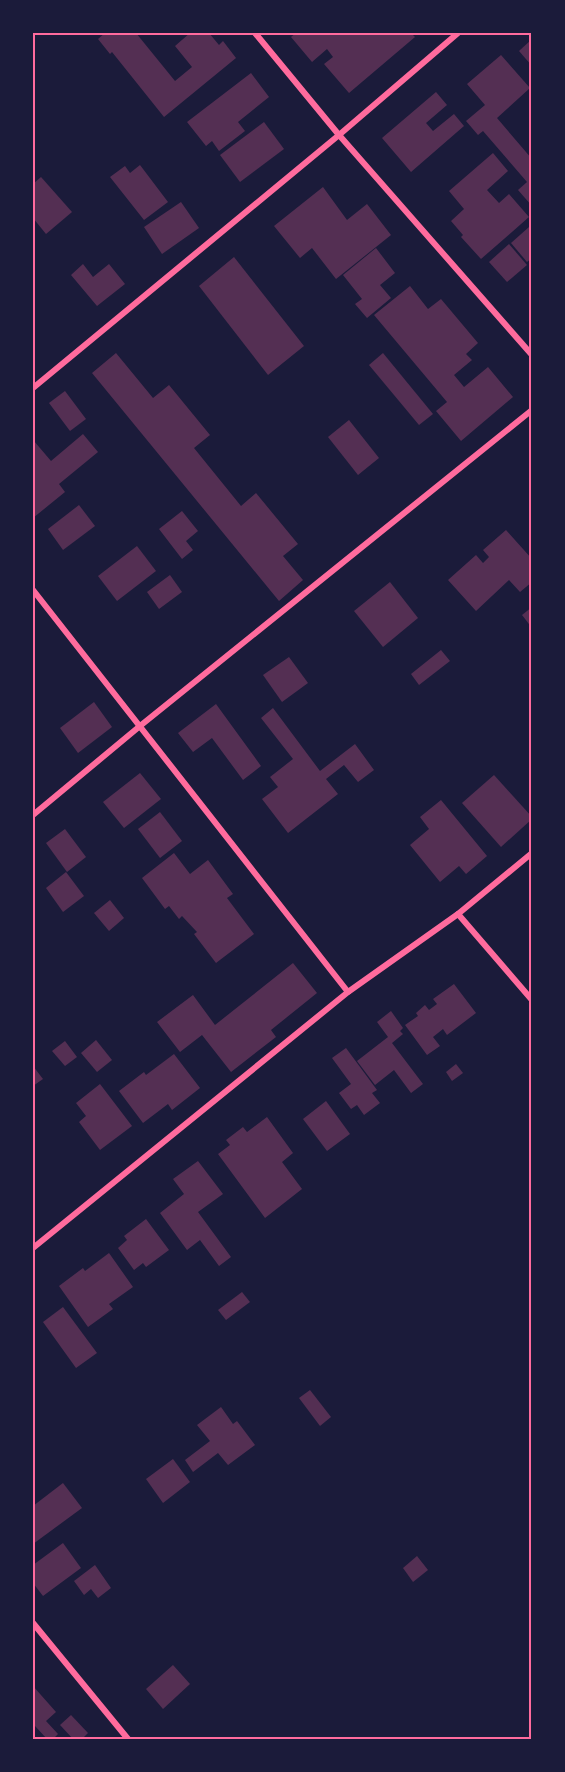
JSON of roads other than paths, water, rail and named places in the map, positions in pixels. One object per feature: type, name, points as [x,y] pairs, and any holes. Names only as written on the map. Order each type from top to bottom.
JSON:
[{"type":"street","points":[[255,33],[339,135],[532,356]]},
{"type":"street","points":[[33,388],[339,135],[458,33]]},
{"type":"street","points":[[33,815],[532,410]]},
{"type":"street","points":[[33,590],[348,992]]},
{"type":"street","points":[[33,1248],[348,992],[458,914],[532,853]]},
{"type":"street","points":[[458,914],[532,1000]]},
{"type":"street","points":[[33,1623],[128,1739]]}]
